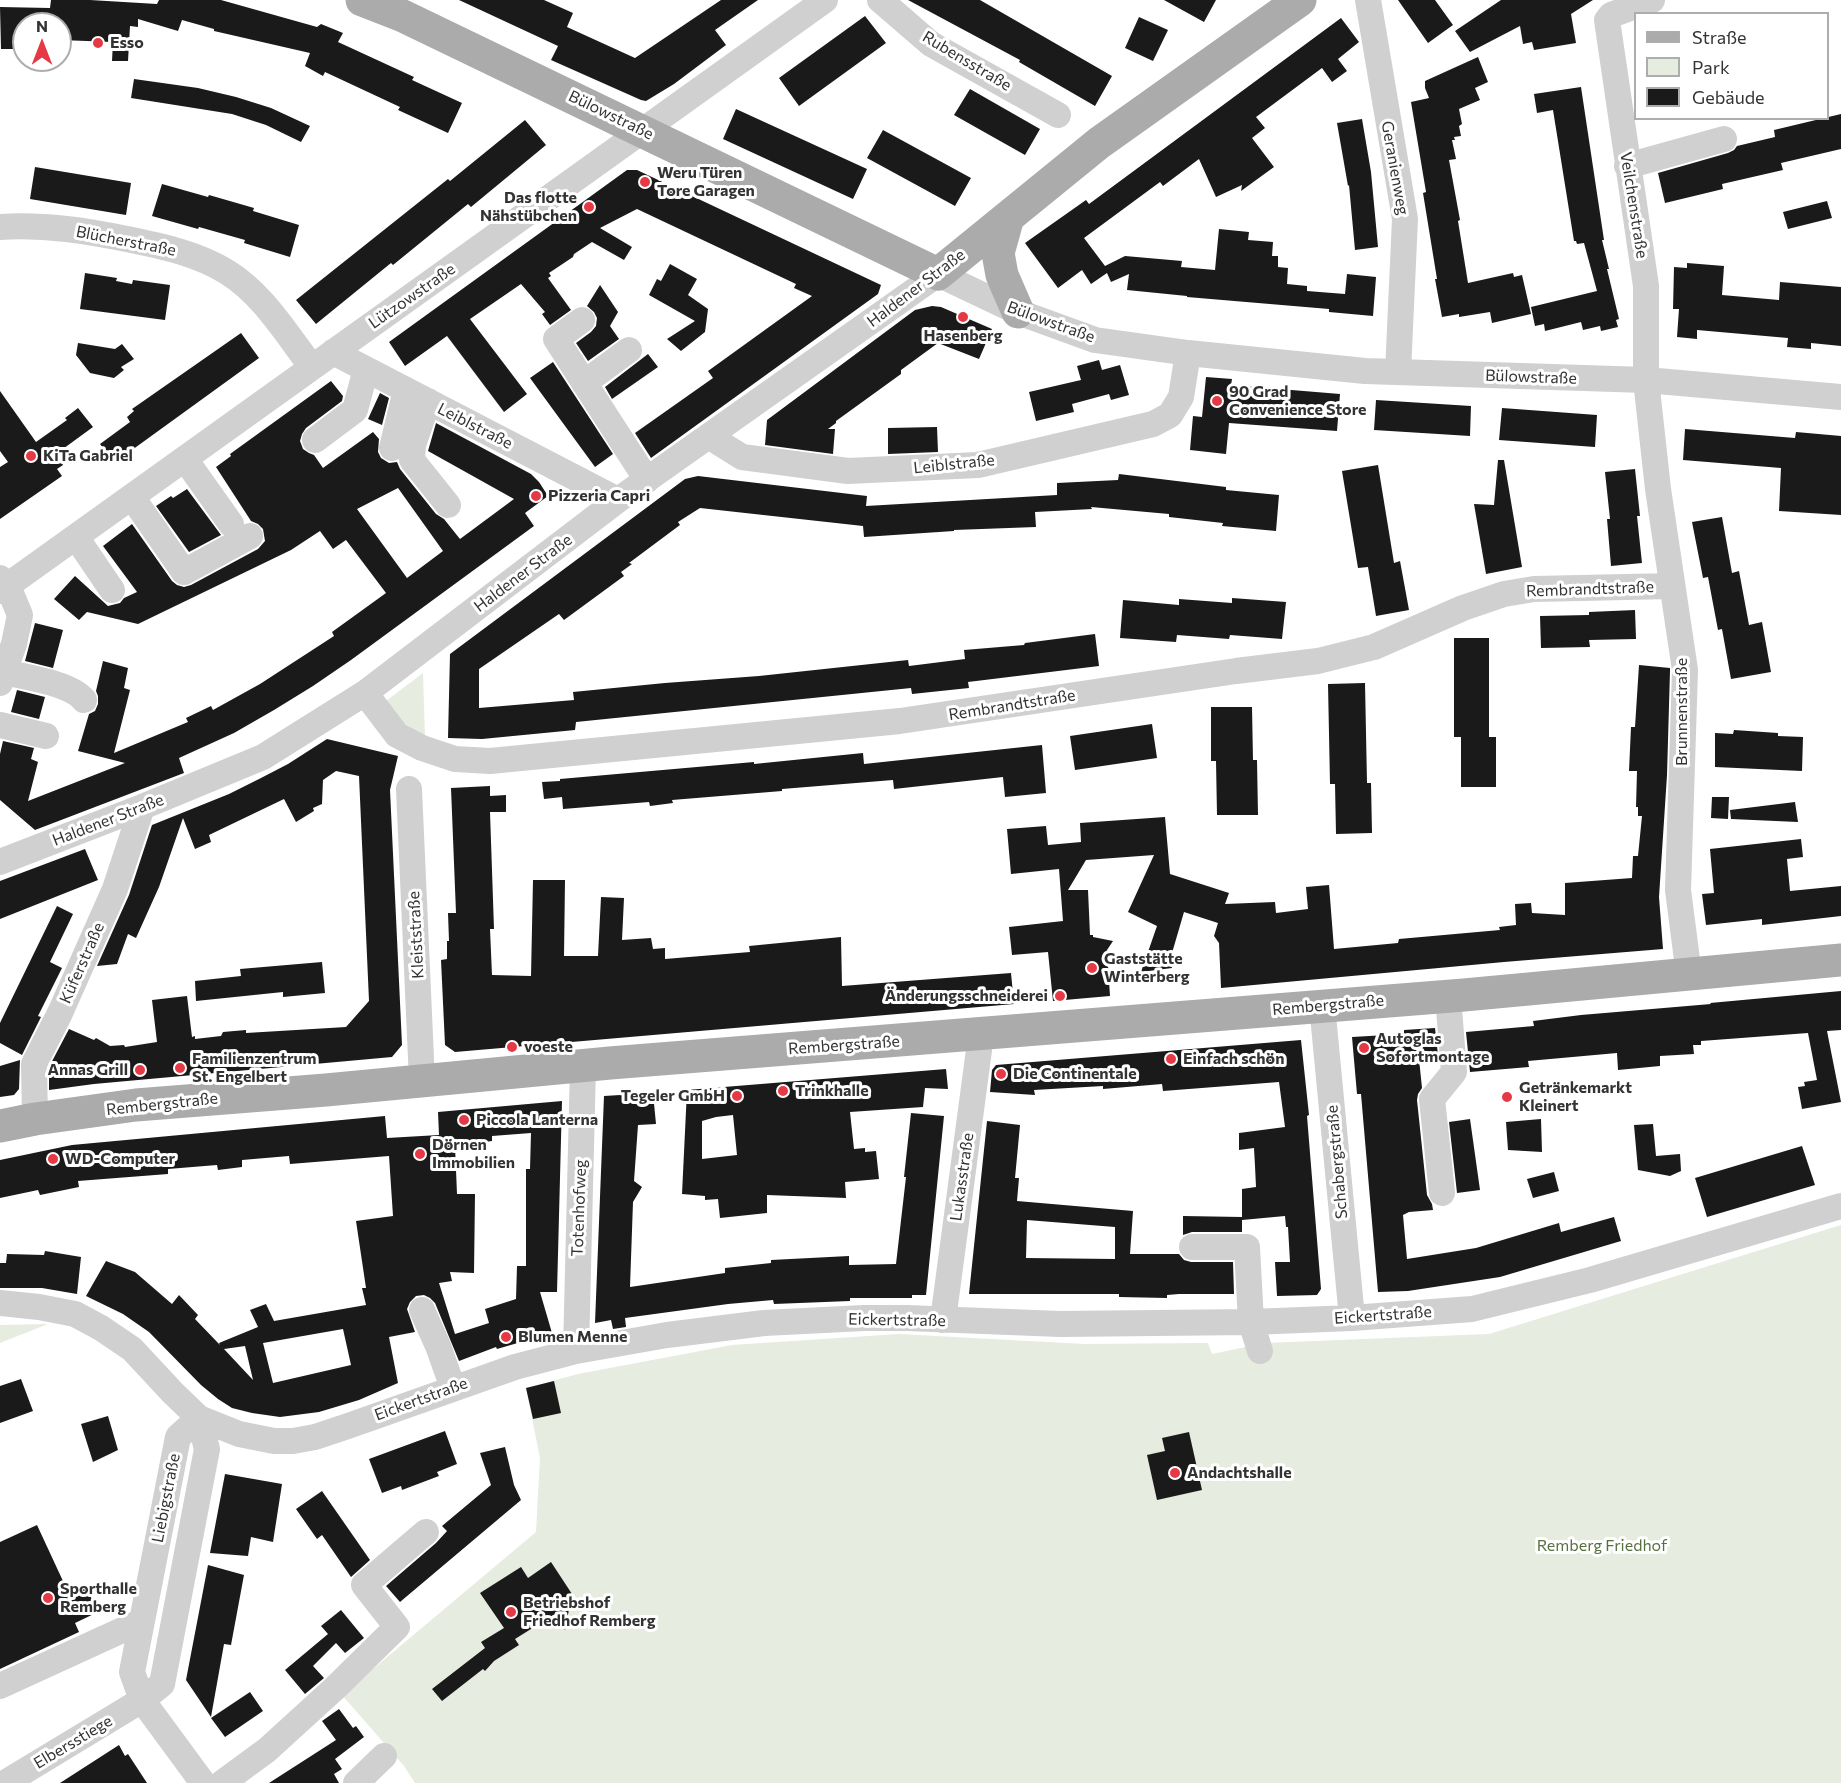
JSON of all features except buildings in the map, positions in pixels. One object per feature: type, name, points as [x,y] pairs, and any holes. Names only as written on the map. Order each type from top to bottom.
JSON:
[{"type":"main road","name":"Bülowstraße","points":[[362,0],[403,16],[938,273]]},
{"type":"main road","name":"Haldener Straße","points":[[938,273],[1138,114],[1300,0]]},
{"type":"main road","points":[[1008,217],[998,253],[1002,275],[1018,312]]},
{"type":"main road","name":"Rembergstraße","points":[[0,1126],[136,1105],[583,1066],[1448,996],[1841,960]]},
{"type":"street","name":"Lützowstraße","points":[[2,585],[76,537],[825,0]]},
{"type":"street","name":"Rubensstraße","points":[[880,0],[931,44],[1058,115]]},
{"type":"street","name":"Geranienweg","points":[[1368,0],[1405,219],[1398,372]]},
{"type":"street","name":"Veilchenstraße","points":[[1646,380],[1646,286],[1606,20],[1611,15],[1652,0]]},
{"type":"street","points":[[1628,166],[1724,139]]},
{"type":"street","name":"Blücherstraße","points":[[0,226],[25,225],[88,231],[179,250],[227,272],[257,296],[312,367]]},
{"type":"street","name":"Bülowstraße","points":[[938,273],[1018,312],[1095,340],[1188,353],[1365,371],[1646,380],[1841,397]]},
{"type":"street","name":"Haldener Straße","points":[[0,862],[263,757],[365,693],[618,500],[710,437],[938,273]]},
{"type":"street","points":[[582,320],[556,339],[647,480]]},
{"type":"street","points":[[584,383],[629,350]]},
{"type":"street","name":"Leiblstraße","points":[[333,352],[618,500]]},
{"type":"street","name":"Leiblstraße","points":[[710,437],[741,457],[848,471],[978,465],[1153,424],[1170,415],[1181,397],[1188,353]]},
{"type":"street","points":[[315,440],[355,410],[366,369]]},
{"type":"street","name":"Brunnenstraße","points":[[1646,380],[1656,476],[1685,670],[1678,890],[1689,975]]},
{"type":"street","points":[[392,448],[417,396]]},
{"type":"street","points":[[417,396],[412,460],[448,505]]},
{"type":"street","points":[[132,497],[184,572],[241,530],[185,459]]},
{"type":"street","points":[[76,537],[112,590]]},
{"type":"street","points":[[2,585],[20,615],[14,644],[3,674],[86,693]]},
{"type":"street","name":"Rembrandtstraße","points":[[365,693],[397,735],[422,748],[455,759],[489,761],[900,721],[1318,661],[1374,647],[1463,608],[1504,594],[1534,589],[1672,586]]},
{"type":"street","points":[[0,725],[46,736]]},
{"type":"street","name":"Kleiststraße","points":[[409,789],[422,1081]]},
{"type":"street","name":"Küferstraße","points":[[35,1119],[34,1064],[60,1013],[115,890],[142,807]]},
{"type":"street","points":[[1442,1193],[1432,1099],[1454,1072],[1448,996]]},
{"type":"street","name":"Schabergstraße","points":[[1322,1005],[1352,1318]]},
{"type":"street","name":"Lukasstraße","points":[[943,1320],[981,1035]]},
{"type":"street","name":"Totenhofweg","points":[[576,1351],[583,1066]]},
{"type":"street","name":"Eickertstraße","points":[[0,1303],[75,1314],[102,1328],[132,1349],[172,1393],[199,1418],[240,1434],[274,1441],[293,1441],[315,1437],[348,1426],[515,1366],[576,1351],[667,1335],[764,1323],[864,1318],[1060,1324],[1251,1322],[1352,1318],[1472,1309],[1590,1280],[1841,1206]]},
{"type":"street","points":[[1191,1247],[1247,1247],[1251,1322],[1260,1351]]},
{"type":"street","points":[[422,1310],[453,1388]]},
{"type":"street","name":"Liebigstraße","points":[[142,1700],[162,1684],[207,1449],[199,1418],[177,1437],[132,1672],[142,1700],[203,1783]]},
{"type":"street","points":[[222,1783],[267,1750],[397,1627],[364,1585],[426,1532]]},
{"type":"street","points":[[0,1686],[142,1621]]},
{"type":"street","name":"Elbersstiege","points":[[5,1783],[142,1700]]},
{"type":"street","points":[[356,1783],[384,1756]]},
{"type":"green space","points":[[423,673],[425,738],[399,720],[386,701]]},
{"type":"green space","name":"Remberg Friedhof","points":[[1841,1225],[1841,1783],[415,1783],[404,1766],[342,1695],[536,1532],[540,1458],[526,1388],[578,1374],[732,1345],[899,1334],[1084,1344],[1208,1343],[1212,1354],[1265,1343],[1489,1334]]},
{"type":"green space","points":[[48,1324],[0,1343],[0,1325]]},
{"type":"place","name":"Esso","points":[[98,43]]},
{"type":"place","name":"Weru Türen Tore Garagen","points":[[645,182]]},
{"type":"place","name":"Das flotte Nähstübchen","points":[[589,207]]},
{"type":"place","name":"Hasenberg","points":[[963,317]]},
{"type":"place","name":"90 Grad Convenience Store","points":[[1217,401]]},
{"type":"place","name":"KiTa Gabriel","points":[[31,456]]},
{"type":"place","name":"Pizzeria Capri","points":[[536,496]]},
{"type":"place","name":"Gaststätte Winterberg","points":[[1092,968]]},
{"type":"place","name":"Änderungsschneiderei","points":[[1060,996]]},
{"type":"place","name":"voeste","points":[[512,1047]]},
{"type":"place","name":"Autoglas Sofortmontage","points":[[1364,1048]]},
{"type":"place","name":"Einfach schön","points":[[1171,1059]]},
{"type":"place","name":"Familienzentrum St. Engelbert","points":[[180,1068]]},
{"type":"place","name":"Annas Grill","points":[[140,1070]]},
{"type":"place","name":"Die Continentale","points":[[1001,1074]]},
{"type":"place","name":"Trinkhalle","points":[[783,1091]]},
{"type":"place","name":"Tegeler GmbH","points":[[737,1096]]},
{"type":"place","name":"Getränkemarkt Kleinert","points":[[1507,1097]]},
{"type":"place","name":"Piccola Lanterna","points":[[464,1120]]},
{"type":"place","name":"Dörnen Immobilien","points":[[420,1154]]},
{"type":"place","name":"WD-Computer","points":[[53,1159]]},
{"type":"place","name":"Blumen Menne","points":[[506,1337]]},
{"type":"place","name":"Andachtshalle","points":[[1175,1473]]},
{"type":"place","name":"Sporthalle Remberg","points":[[48,1598]]},
{"type":"place","name":"Betriebshof Friedhof Remberg","points":[[511,1612]]}]
